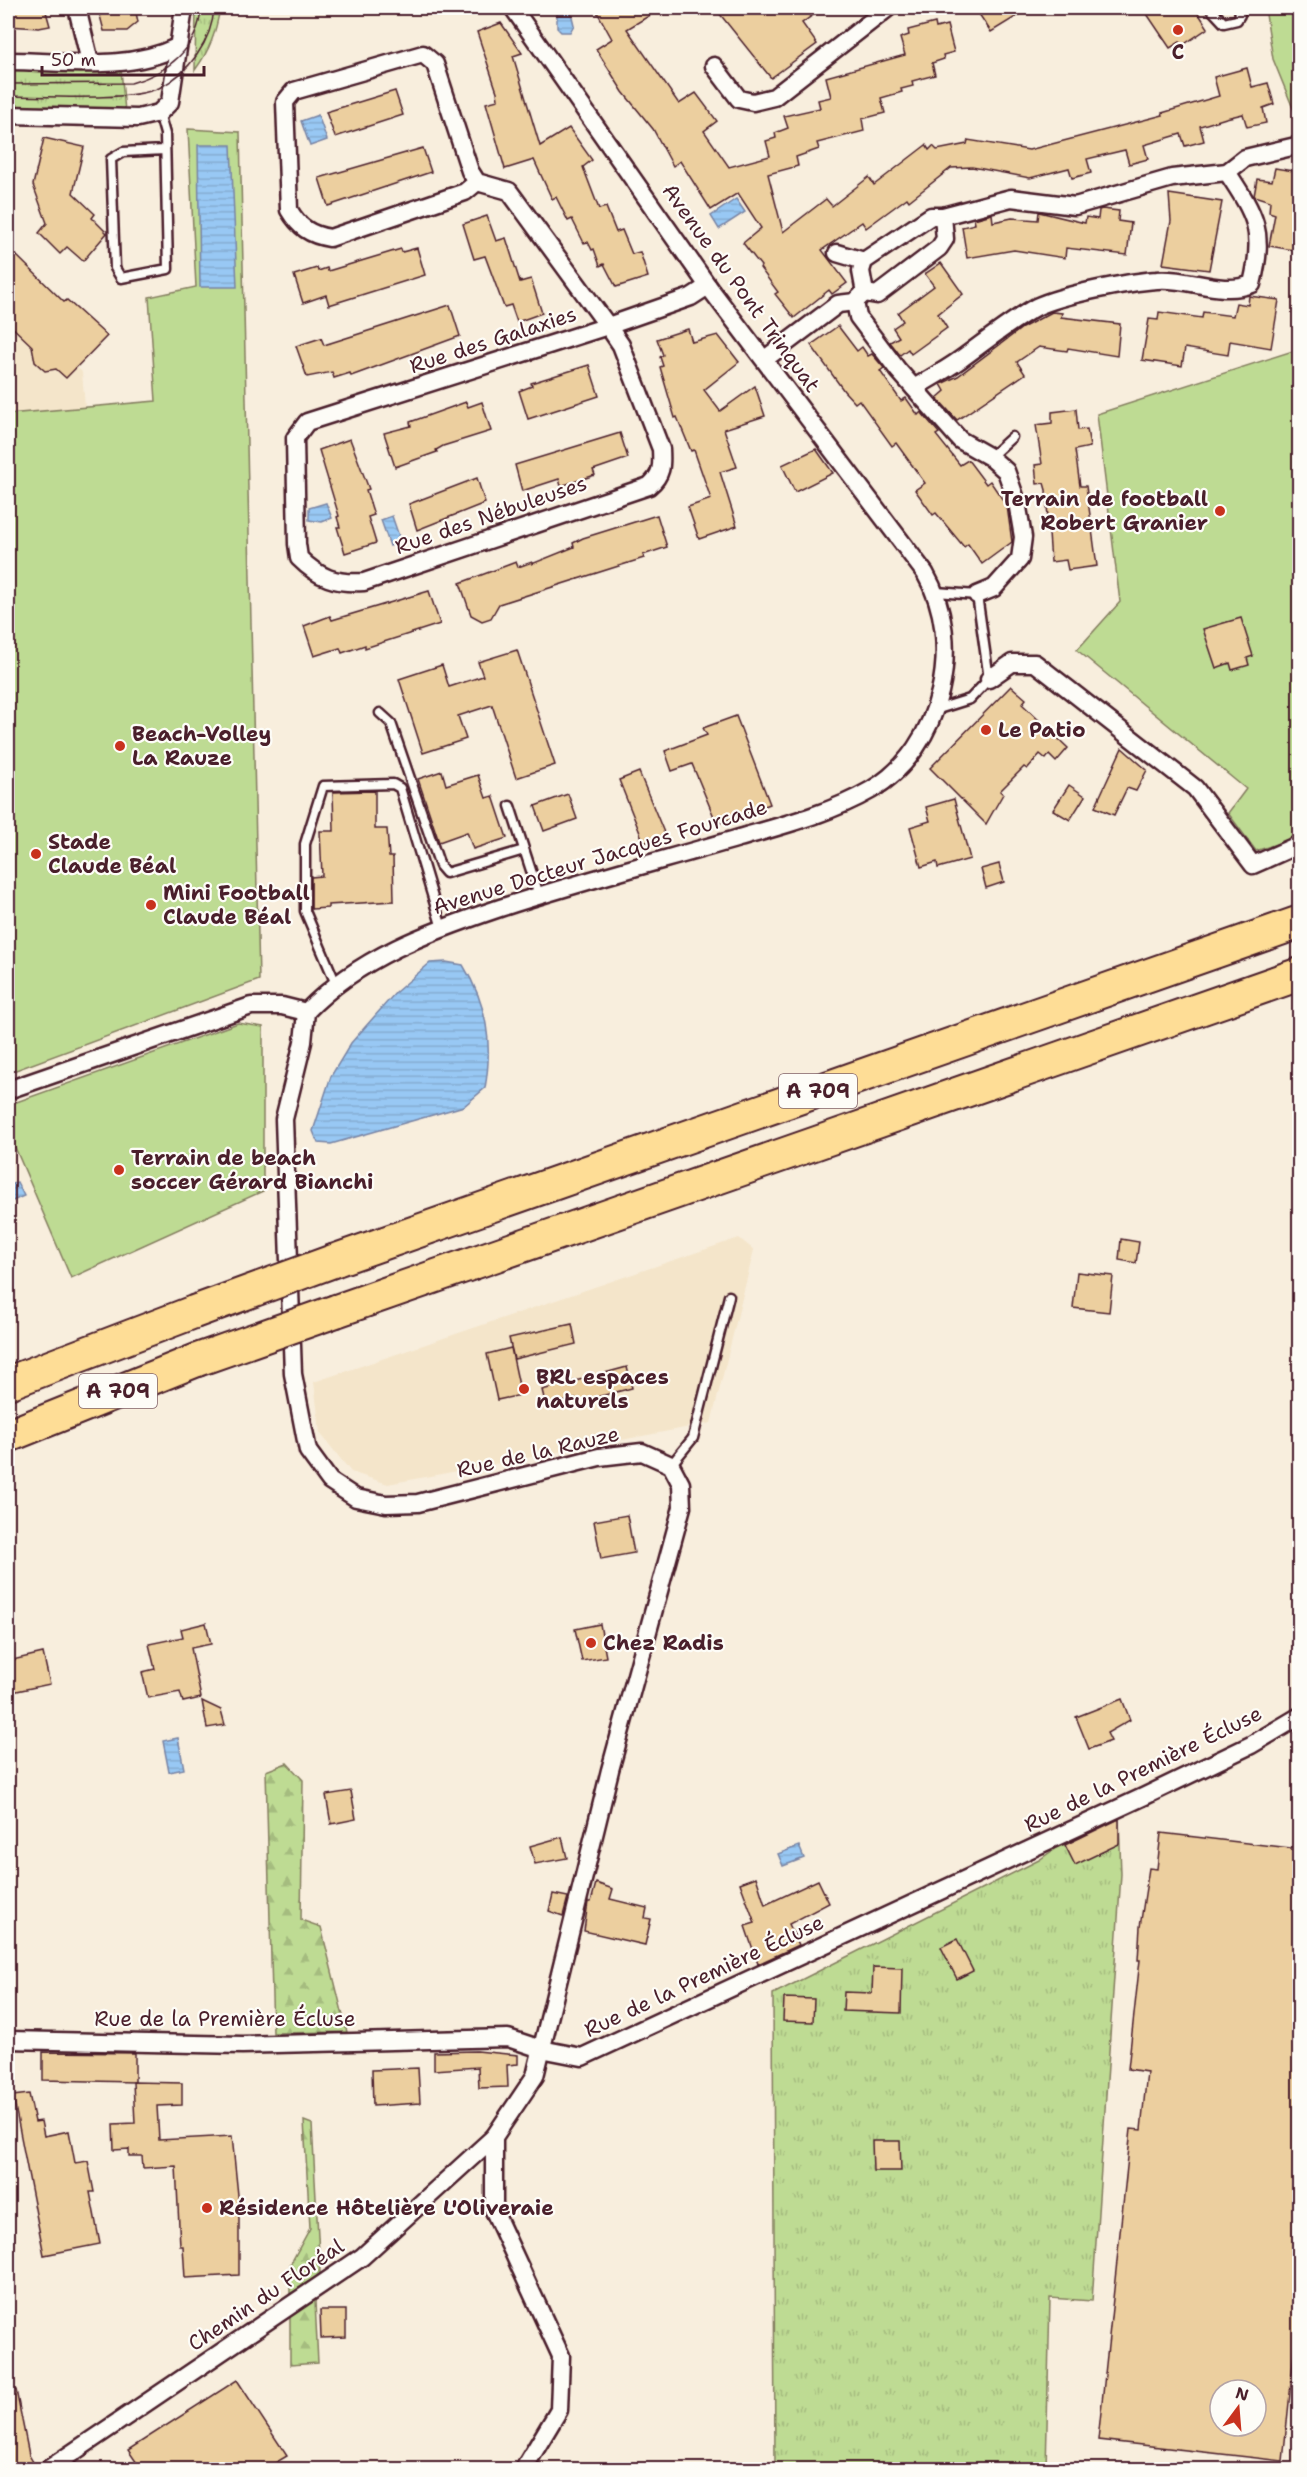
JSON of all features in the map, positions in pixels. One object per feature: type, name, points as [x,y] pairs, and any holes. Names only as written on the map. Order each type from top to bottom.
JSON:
[{"type":"highway","name":"A 709","points":[[8,1383],[336,1260],[1299,922]]},
{"type":"highway","name":"A 709","points":[[8,1436],[198,1360],[1299,974]]},
{"type":"street","points":[[77,8],[90,62]]},
{"type":"street","points":[[8,115],[132,118],[159,113],[170,102],[184,8]]},
{"type":"street","name":"Avenue du Pont Trinquat","points":[[513,8],[708,286],[925,573],[936,592]]},
{"type":"street","points":[[714,66],[739,99],[753,102],[774,97],[888,8]]},
{"type":"street","points":[[8,61],[130,62],[158,56],[177,47]]},
{"type":"street","points":[[423,54],[435,64],[470,171],[477,182],[465,192],[330,238],[312,235],[294,219],[289,210],[285,102],[294,91],[423,54]]},
{"type":"street","points":[[977,595],[994,588],[1020,559],[1023,537],[1017,502],[1006,471],[990,457],[960,440],[914,388],[858,317],[861,271],[864,261],[931,216],[943,216],[1011,198],[1075,206],[1172,178],[1227,172],[1245,158],[1299,145]]},
{"type":"street","points":[[914,388],[960,360],[996,332],[1038,306],[1156,280],[1225,289],[1239,289],[1252,284],[1260,253],[1258,228],[1242,195],[1227,172]]},
{"type":"street","name":"Rue des Nébuleuses","points":[[295,438],[299,558],[311,571],[326,579],[347,584],[364,582],[649,486],[658,478],[662,466],[661,449],[621,345],[509,191],[477,182]]},
{"type":"street","points":[[765,359],[838,304],[860,297],[877,295],[939,248],[945,239],[943,216]]},
{"type":"street","points":[[837,253],[864,261]]},
{"type":"street","name":"Rue des Galaxies","points":[[295,438],[307,422],[608,326],[691,297],[708,286]]},
{"type":"street","name":"Avenue Docteur Jacques Fourcade","points":[[306,1012],[336,984],[376,958],[442,928],[539,895],[796,821],[852,800],[889,776],[911,752],[934,710],[945,667],[945,627],[936,592]]},
{"type":"street","points":[[988,679],[1012,663],[1035,663],[1195,788],[1253,865],[1299,844]]},
{"type":"street","points":[[8,1090],[251,1006],[282,1006],[306,1012]]},
{"type":"street","name":"Rue de la Rauze","points":[[306,1012],[303,1042],[284,1119],[292,1374],[308,1451],[330,1481],[357,1498],[386,1504],[418,1503],[599,1457],[642,1452],[671,1465]]},
{"type":"street","points":[[541,2049],[610,1770],[682,1507],[681,1484],[671,1465]]},
{"type":"street","name":"Rue de la Première Écluse","points":[[8,2040],[242,2045],[508,2038],[541,2049],[582,2057],[1145,1796],[1251,1744],[1299,1716]]},
{"type":"street","name":"Chemin du Floréal","points":[[47,2469],[363,2257],[494,2137],[536,2076],[541,2049]]},
{"type":"street","points":[[494,2137],[494,2211],[561,2356],[559,2410],[523,2469]]},
{"type":"lane","points":[[1210,8],[1224,23],[1237,20],[1240,15],[1239,8]]},
{"type":"lane","points":[[159,113],[165,134],[168,269],[121,278],[115,268],[111,159],[123,152],[165,150]]},
{"type":"lane","points":[[990,457],[1012,437]]},
{"type":"lane","points":[[934,710],[970,699],[988,679],[977,595],[936,592]]},
{"type":"lane","points":[[380,713],[391,723],[440,866],[446,873],[524,850]]},
{"type":"lane","points":[[336,984],[305,911],[305,844],[323,786],[393,784],[399,788],[442,928]]},
{"type":"lane","points":[[510,807],[539,895]]},
{"type":"lane","points":[[671,1465],[693,1438],[729,1296]]},
{"type":"shaded area","points":[[8,304],[82,372],[85,407],[8,414]]},
{"type":"shaded area","points":[[739,1238],[754,1250],[711,1423],[388,1484],[351,1472],[320,1433],[314,1382]]},
{"type":"green space","points":[[196,8],[220,8],[212,40],[195,70]]},
{"type":"green space","points":[[1265,8],[1299,8],[1299,123],[1273,59]]},
{"type":"green space","points":[[8,68],[121,70],[125,111],[8,108]]},
{"type":"green space","points":[[188,129],[240,132],[259,980],[8,1073],[8,414],[156,401],[149,297],[196,287]]},
{"type":"green space","points":[[1299,349],[1299,836],[1256,851],[1228,813],[1246,789],[1077,650],[1120,602],[1097,414]]},
{"type":"green space","points":[[238,1023],[263,1027],[263,1191],[71,1278],[8,1131],[8,1105]]},
{"type":"green space","points":[[287,1763],[303,1780],[301,1920],[321,1927],[347,2032],[273,2033],[266,1771]]},
{"type":"green space","points":[[1119,1819],[1121,1874],[1092,2301],[1050,2298],[1046,2469],[775,2469],[773,1994],[1039,1860],[1056,1848]]},
{"type":"green space","points":[[304,2121],[312,2124],[320,2273],[315,2302],[318,2363],[290,2365],[290,2265],[310,2228]]},
{"type":"water","points":[[557,8],[570,8],[574,25],[570,32],[561,32],[557,28]]},
{"type":"water","points":[[318,115],[327,140],[310,146],[301,121]]},
{"type":"water","points":[[198,145],[231,145],[237,287],[200,287]]},
{"type":"water","points":[[736,199],[745,212],[719,229],[711,216]]},
{"type":"water","points":[[326,503],[332,518],[322,522],[309,520],[309,508]]},
{"type":"water","points":[[392,516],[401,542],[390,546],[381,520]]},
{"type":"water","points":[[446,962],[463,965],[483,1009],[488,1040],[485,1088],[464,1106],[331,1144],[318,1143],[313,1131],[331,1076],[351,1043],[396,992],[430,963]]},
{"type":"water","points":[[17,1182],[24,1196],[8,1203],[8,1186]]},
{"type":"water","points":[[178,1738],[184,1769],[169,1772],[163,1741]]},
{"type":"water","points":[[799,1846],[804,1858],[783,1866],[778,1854]]},
{"type":"building","points":[[8,8],[45,8],[50,26],[39,28],[8,26]]},
{"type":"building","points":[[98,8],[135,8],[138,22],[127,31],[104,31]]},
{"type":"building","points":[[595,8],[662,8],[627,29],[679,104],[696,93],[717,121],[704,131],[729,167],[770,156],[766,141],[776,138],[775,133],[788,128],[784,116],[820,108],[818,100],[831,97],[826,77],[905,55],[900,38],[909,35],[908,30],[935,23],[936,28],[947,25],[954,52],[943,55],[944,59],[932,63],[935,75],[912,81],[913,86],[881,98],[885,113],[862,119],[864,131],[817,143],[819,149],[796,157],[798,166],[768,174],[783,232],[826,199],[832,206],[869,177],[874,185],[926,145],[929,150],[933,146],[937,150],[967,144],[968,140],[1029,150],[1163,115],[1162,113],[1219,96],[1214,77],[1247,68],[1252,87],[1268,83],[1274,104],[1263,108],[1266,123],[1247,127],[1243,114],[1226,118],[1200,126],[1204,141],[1185,146],[1181,134],[1144,145],[1148,159],[1129,164],[1125,150],[1087,159],[1091,173],[1072,178],[1069,168],[1030,178],[972,167],[951,168],[909,201],[907,198],[866,228],[862,222],[822,250],[847,283],[832,294],[829,290],[794,318],[775,294],[778,292],[743,243],[761,228],[738,193],[711,210],[680,161],[673,166],[653,129],[623,92],[596,49],[612,39]]},
{"type":"building","points":[[715,8],[823,8],[802,23],[817,44],[771,78]]},
{"type":"building","points":[[975,8],[1030,8],[991,32]]},
{"type":"building","name":"C","points":[[1143,8],[1195,8],[1208,28],[1183,45],[1180,42],[1170,48]]},
{"type":"building","points":[[501,23],[522,53],[513,56],[540,146],[569,128],[592,160],[583,167],[599,209],[606,207],[616,232],[622,230],[632,254],[640,252],[648,277],[616,287],[604,264],[600,266],[594,249],[592,250],[588,242],[584,243],[572,219],[568,221],[556,197],[552,199],[534,160],[505,169],[486,103],[498,100],[497,92],[477,32]]},
{"type":"building","points":[[395,91],[403,115],[335,137],[326,112]]},
{"type":"building","points":[[44,138],[84,147],[73,193],[95,214],[92,218],[107,233],[83,261],[67,247],[60,254],[39,233],[47,223],[33,185]]},
{"type":"building","points":[[423,148],[431,172],[328,206],[319,178]]},
{"type":"building","points":[[1275,168],[1299,172],[1293,216],[1299,218],[1299,251],[1269,246],[1275,214],[1269,212],[1270,201],[1254,196],[1257,179],[1272,181]]},
{"type":"building","points":[[1169,194],[1222,202],[1209,270],[1163,264],[1171,221]]},
{"type":"building","points":[[1099,210],[1119,211],[1118,221],[1131,223],[1127,255],[1066,248],[1065,258],[1014,250],[967,258],[962,227],[975,224],[974,219],[992,214],[993,222],[1012,218],[1038,220],[1039,212],[1085,223],[1086,217],[1098,219]]},
{"type":"building","points":[[487,216],[496,241],[506,238],[520,282],[531,279],[542,313],[517,322],[511,305],[504,307],[485,256],[474,259],[463,224]]},
{"type":"building","points":[[417,248],[425,275],[329,305],[326,295],[303,303],[294,275],[317,268],[318,271],[327,268],[328,271],[401,249],[402,252]]},
{"type":"building","points":[[16,255],[64,302],[67,300],[107,336],[66,378],[56,369],[45,371],[35,362],[32,346],[8,323],[8,264]]},
{"type":"building","points":[[941,263],[963,294],[938,314],[947,328],[911,354],[908,349],[900,355],[890,342],[899,337],[893,328],[903,321],[898,313],[934,286],[925,274]]},
{"type":"building","points":[[1249,296],[1279,300],[1271,348],[1230,341],[1228,355],[1185,348],[1182,366],[1142,360],[1149,319],[1158,320],[1159,312],[1202,318],[1203,312],[1233,316],[1236,303],[1248,305]]},
{"type":"building","points":[[450,305],[460,336],[351,376],[350,373],[334,378],[332,372],[307,377],[296,346],[321,338],[324,345]]},
{"type":"building","points":[[1052,312],[1062,313],[1061,317],[1120,324],[1117,356],[1068,348],[1067,351],[1039,347],[1017,362],[1025,374],[957,420],[937,398],[945,391],[941,384],[958,376],[1022,328]]},
{"type":"building","points":[[838,326],[857,351],[862,347],[868,356],[872,354],[884,368],[880,371],[901,401],[906,398],[918,415],[921,412],[939,433],[936,435],[960,465],[968,460],[986,484],[990,481],[1007,506],[1012,542],[982,564],[968,544],[964,547],[936,513],[933,515],[915,490],[925,483],[896,443],[892,446],[859,400],[855,403],[844,391],[811,345]]},
{"type":"building","points":[[688,329],[692,342],[718,335],[739,362],[704,390],[720,411],[755,386],[765,416],[724,429],[737,467],[720,472],[737,526],[699,539],[688,507],[711,499],[694,450],[691,451],[677,417],[675,418],[660,367],[663,366],[660,357],[663,355],[657,339]]},
{"type":"building","points":[[589,365],[599,396],[528,419],[519,391],[532,386],[531,383]]},
{"type":"building","points":[[466,402],[468,407],[482,402],[491,431],[443,446],[436,450],[437,452],[395,467],[384,433],[411,426],[410,422]]},
{"type":"building","points":[[1076,409],[1078,430],[1087,429],[1090,447],[1075,450],[1080,486],[1086,486],[1097,566],[1068,570],[1066,560],[1051,562],[1046,490],[1044,483],[1037,484],[1035,465],[1042,464],[1036,425],[1052,423],[1052,412]]},
{"type":"building","points":[[620,433],[628,458],[593,470],[595,475],[561,486],[559,479],[522,491],[515,465]]},
{"type":"building","points":[[350,439],[369,489],[366,490],[374,515],[368,517],[376,543],[345,553],[337,527],[340,527],[337,517],[339,516],[319,450]]},
{"type":"building","points":[[816,449],[833,473],[795,492],[782,465]]},
{"type":"building","points":[[477,478],[485,503],[417,530],[409,504]]},
{"type":"building","points":[[657,515],[667,547],[643,555],[644,558],[499,604],[491,618],[482,621],[471,615],[460,583],[516,562],[518,567],[532,562],[532,564],[574,547],[573,543],[583,538]]},
{"type":"building","points":[[429,591],[440,624],[365,648],[365,645],[342,653],[340,648],[314,656],[304,626],[330,616],[332,620]]},
{"type":"building","points":[[1241,618],[1253,656],[1247,658],[1249,665],[1232,670],[1230,663],[1216,668],[1203,629]]},
{"type":"building","points":[[517,650],[555,765],[516,778],[492,705],[458,716],[466,739],[423,753],[399,679],[442,665],[449,687],[483,676],[478,662]]},
{"type":"building","points":[[1011,686],[1026,699],[1022,704],[1068,748],[1056,762],[1049,755],[1046,759],[1040,754],[1027,769],[1024,767],[1000,791],[1003,794],[986,824],[930,768]]},
{"type":"building","points":[[736,716],[770,804],[717,824],[692,764],[672,771],[665,751],[707,735],[703,728]]},
{"type":"building","points":[[1122,748],[1147,770],[1136,791],[1127,788],[1114,815],[1095,807]]},
{"type":"building","points":[[442,771],[446,785],[478,775],[486,798],[493,796],[507,838],[473,849],[467,832],[439,842],[418,779]]},
{"type":"building","points":[[639,772],[665,835],[644,843],[619,780]]},
{"type":"building","points":[[1069,785],[1085,796],[1070,820],[1053,810]]},
{"type":"building","points":[[375,791],[375,829],[387,829],[389,857],[393,857],[394,901],[328,905],[328,908],[311,909],[311,877],[322,876],[320,831],[334,831],[333,792]]},
{"type":"building","points":[[568,794],[577,819],[544,831],[535,806]]},
{"type":"building","points":[[954,799],[970,859],[938,868],[937,862],[921,867],[910,827],[930,821],[926,807]]},
{"type":"building","points":[[999,864],[1004,882],[986,888],[981,869]]},
{"type":"building","points":[[1121,1239],[1139,1242],[1136,1263],[1119,1260]]},
{"type":"building","points":[[1077,1272],[1113,1276],[1109,1312],[1073,1308]]},
{"type":"building","points":[[572,1324],[576,1344],[514,1359],[509,1338]]},
{"type":"building","points":[[511,1348],[521,1395],[497,1400],[487,1354]]},
{"type":"building","points":[[627,1367],[632,1388],[577,1402],[576,1399],[546,1406],[542,1390]]},
{"type":"building","points":[[627,1515],[634,1553],[601,1559],[594,1521]]},
{"type":"building","points":[[206,1623],[211,1644],[191,1648],[201,1698],[183,1702],[180,1692],[148,1698],[142,1672],[155,1669],[149,1644],[183,1637],[181,1629]]},
{"type":"building","name":"Chez Radis","points":[[600,1624],[606,1657],[582,1661],[575,1629]]},
{"type":"building","points":[[43,1653],[50,1684],[12,1692],[8,1661]]},
{"type":"building","points":[[1122,1699],[1130,1720],[1107,1733],[1111,1741],[1089,1749],[1076,1717]]},
{"type":"building","points":[[202,1701],[221,1710],[225,1725],[207,1728]]},
{"type":"building","points":[[351,1791],[356,1819],[331,1824],[326,1795]]},
{"type":"building","points":[[1119,1819],[1119,1844],[1075,1865],[1065,1845]]},
{"type":"building","points":[[1161,1833],[1299,1849],[1299,2304],[1283,2461],[1098,2440],[1131,2129],[1141,2130],[1147,2072],[1128,2069],[1140,1960],[1138,1960],[1140,1927],[1149,1868],[1157,1869]]},
{"type":"building","points":[[562,1837],[567,1858],[535,1864],[530,1846]]},
{"type":"building","points":[[756,1877],[765,1905],[818,1880],[829,1903],[789,1924],[799,1945],[758,1964],[745,1926],[755,1923],[740,1883]]},
{"type":"building","points":[[596,1883],[613,1889],[610,1899],[647,1908],[645,1918],[651,1919],[645,1945],[584,1931],[588,1902],[591,1902]]},
{"type":"building","points":[[553,1894],[568,1897],[563,1916],[549,1911]]},
{"type":"building","points":[[957,1939],[973,1971],[957,1979],[941,1947]]},
{"type":"building","points":[[873,1967],[902,1968],[901,2013],[843,2011],[844,1992],[872,1993]]},
{"type":"building","points":[[784,1998],[814,1999],[813,2022],[783,2021]]},
{"type":"building","points":[[477,2051],[518,2055],[518,2064],[507,2065],[508,2087],[479,2088],[478,2067],[434,2070],[434,2052]]},
{"type":"building","points":[[43,2052],[135,2053],[135,2082],[43,2080]]},
{"type":"building","points":[[418,2068],[420,2103],[373,2106],[372,2070]]},
{"type":"building","name":"Résidence Hôtelière L'Oliveraie","points":[[133,2082],[182,2083],[182,2105],[157,2106],[159,2140],[232,2136],[239,2205],[239,2275],[185,2278],[183,2246],[180,2246],[176,2166],[143,2168],[142,2156],[129,2156],[129,2149],[114,2150],[113,2124],[135,2123]]},
{"type":"building","points":[[29,2094],[35,2122],[41,2121],[44,2136],[69,2131],[75,2163],[88,2161],[94,2192],[90,2192],[100,2244],[44,2255],[13,2096]]},
{"type":"building","points":[[872,2141],[900,2141],[901,2171],[873,2171]]},
{"type":"building","points":[[320,2310],[346,2310],[346,2337],[321,2338]]},
{"type":"building","points":[[237,2380],[287,2456],[265,2469],[141,2469],[128,2450]]},
{"type":"building","points":[[16,2390],[29,2455],[37,2469],[8,2469],[8,2391]]},
{"type":"tram line","points":[[8,84],[131,83],[144,79],[157,73],[179,57],[194,35],[201,8]]},
{"type":"tram line","points":[[8,96],[107,97],[159,88],[180,74],[197,55],[209,32],[214,8]]},
{"type":"place","name":"C","points":[[1178,30]]},
{"type":"place","name":"Terrain de football Robert Granier","points":[[1220,511]]},
{"type":"place","name":"Le Patio","points":[[986,730]]},
{"type":"place","name":"Beach-Volley La Rauze","points":[[120,746]]},
{"type":"place","name":"Stade Claude Béal","points":[[36,854]]},
{"type":"place","name":"Mini Football Claude Béal","points":[[151,905]]},
{"type":"place","name":"Terrain de beach soccer Gérard Bianchi","points":[[119,1170]]},
{"type":"place","name":"BRL espaces naturels","points":[[524,1389]]},
{"type":"place","name":"Chez Radis","points":[[591,1643]]},
{"type":"place","name":"Résidence Hôtelière L'Oliveraie","points":[[207,2208]]}]
